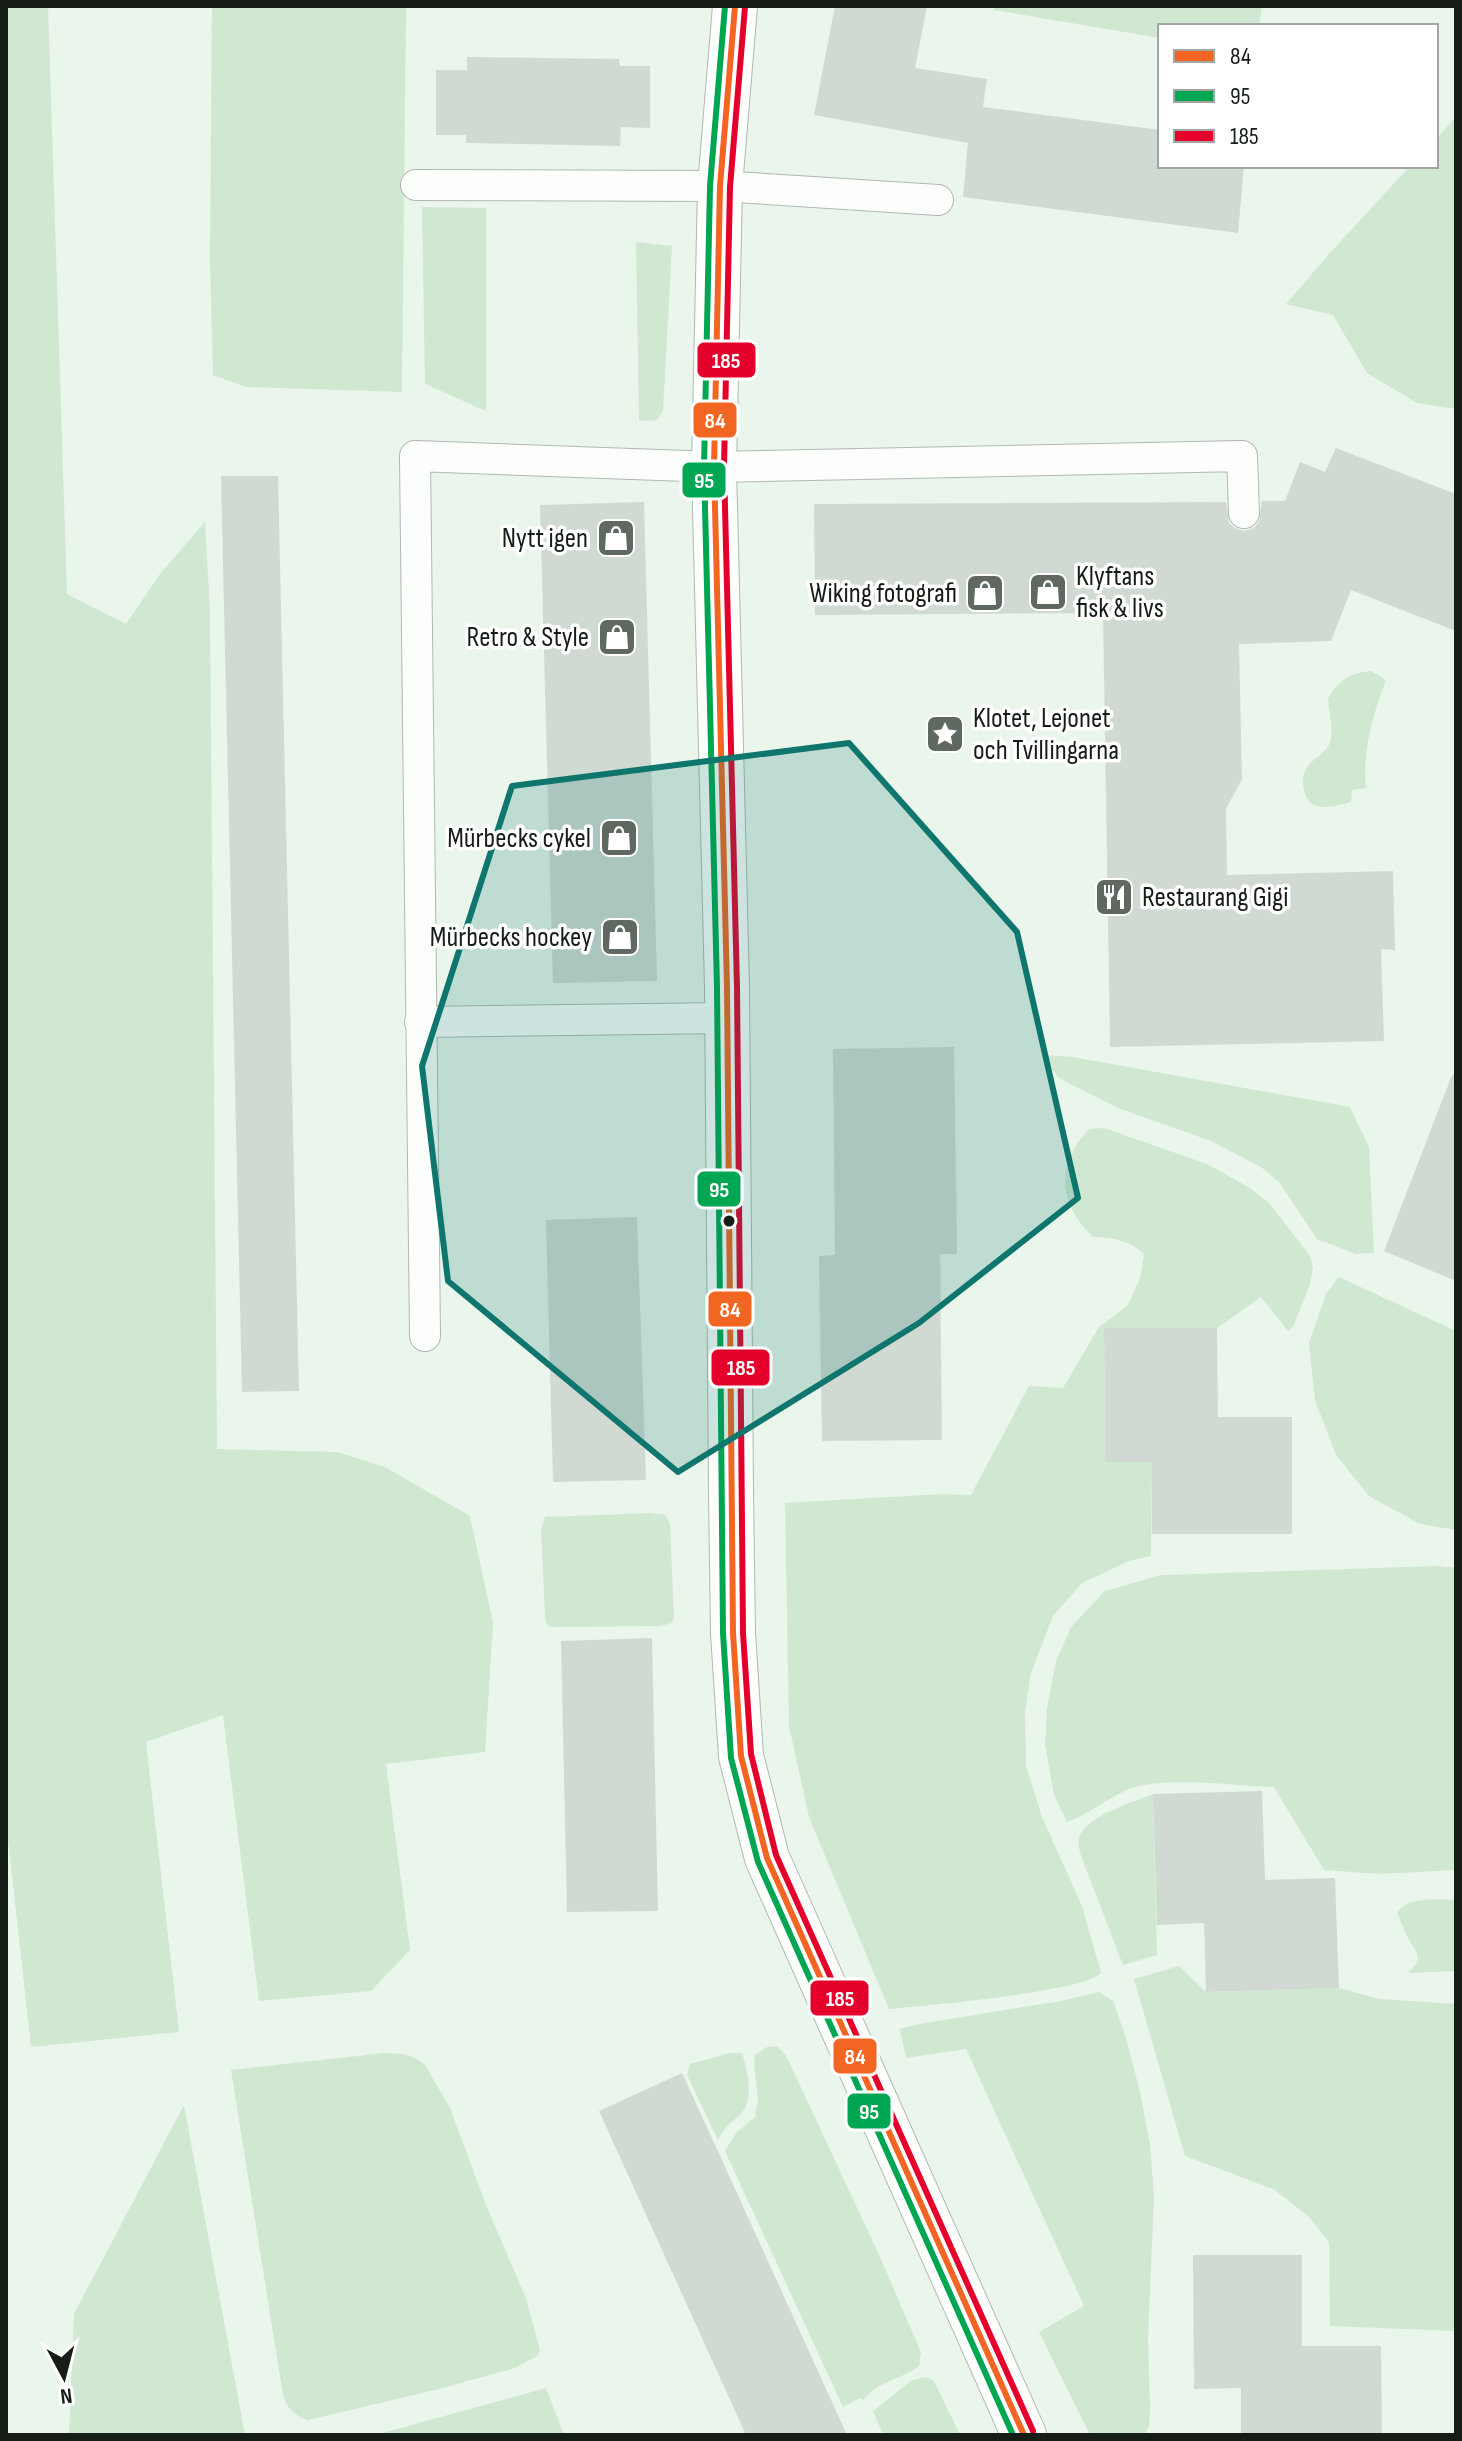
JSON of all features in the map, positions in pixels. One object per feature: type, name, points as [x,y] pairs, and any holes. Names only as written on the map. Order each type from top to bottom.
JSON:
[{"type":"street","points":[[735,6],[720,186],[714,467],[727,1018],[733,1633],[741,1756],[767,1858],[1024,2435]]},
{"type":"lane","points":[[416,185],[720,186],[938,200]]},
{"type":"lane","points":[[425,1336],[415,456],[714,467],[1242,456],[1244,513]]},
{"type":"lane","points":[[420,1022],[727,1018]]},
{"type":"highlighted area","points":[[849,743],[1017,932],[1078,1198],[919,1323],[678,1472],[448,1281],[422,1066],[512,786]]},
{"type":"green space","points":[[6,6],[48,6],[67,594],[126,624],[160,574],[205,522],[210,612],[217,1449],[337,1452],[385,1467],[470,1516],[493,1623],[485,1752],[386,1764],[410,1950],[371,1991],[259,2001],[223,1715],[146,1742],[179,2032],[31,2047],[6,1821]]},
{"type":"green space","points":[[212,6],[406,6],[402,392],[246,387],[213,375],[210,260]]},
{"type":"green space","points":[[995,6],[1262,6],[1259,24],[1158,24],[1158,38],[994,10]]},
{"type":"green space","points":[[1456,117],[1456,409],[1417,403],[1367,373],[1333,315],[1286,304],[1408,168],[1438,168],[1438,137]]},
{"type":"green space","points":[[422,207],[486,208],[486,411],[425,384]]},
{"type":"green space","points":[[636,242],[672,246],[663,411],[657,420],[639,421]]},
{"type":"green space","points":[[1371,671],[1386,680],[1370,733],[1366,788],[1352,790],[1351,802],[1330,807],[1316,806],[1307,798],[1303,778],[1307,767],[1330,743],[1328,699],[1345,679]]},
{"type":"green space","points":[[1041,1055],[1073,1057],[1350,1107],[1369,1147],[1374,1253],[1356,1254],[1317,1239],[1279,1182],[1261,1167],[1211,1141],[1118,1108],[1059,1078]]},
{"type":"green space","points":[[1104,1128],[1207,1164],[1250,1188],[1269,1203],[1310,1256],[1313,1268],[1310,1284],[1293,1327],[1288,1331],[1261,1297],[1217,1328],[1104,1328],[1105,1462],[1152,1462],[1151,1556],[1129,1561],[1082,1583],[1053,1616],[1031,1673],[1025,1713],[1026,1766],[1042,1817],[1082,1906],[1101,1973],[1087,1980],[1034,1992],[889,2009],[809,1817],[789,1726],[785,1503],[971,1495],[1029,1386],[1063,1388],[1099,1327],[1127,1306],[1140,1279],[1144,1254],[1121,1241],[1093,1237],[1081,1224],[1067,1198],[1066,1170],[1070,1156],[1089,1129]]},
{"type":"green space","points":[[1339,1277],[1456,1331],[1456,1530],[1420,1524],[1369,1496],[1336,1455],[1315,1400],[1309,1343],[1326,1294]]},
{"type":"green space","points":[[665,1515],[670,1524],[672,1623],[660,1626],[550,1627],[545,1615],[541,1529],[545,1517]]},
{"type":"green space","points":[[1437,1566],[1456,1568],[1456,1870],[1379,1874],[1324,1870],[1274,1787],[1158,1783],[1127,1790],[1067,1822],[1054,1795],[1045,1745],[1047,1709],[1056,1661],[1071,1627],[1105,1591],[1161,1575]]},
{"type":"green space","points":[[1153,1794],[1157,1955],[1123,1965],[1081,1856],[1078,1839],[1084,1829],[1101,1816]]},
{"type":"green space","points":[[1456,1900],[1456,1971],[1408,1973],[1418,1959],[1397,1913],[1416,1901]]},
{"type":"green space","points":[[1179,1966],[1206,1992],[1339,1988],[1379,1999],[1456,2004],[1456,2331],[1330,2326],[1329,2242],[1308,2216],[1275,2190],[1185,2156],[1134,1979]]},
{"type":"green space","points":[[1099,1992],[1113,2001],[1126,2038],[1150,2144],[1154,2197],[1148,2337],[1150,2408],[1149,2427],[1144,2435],[1090,2435],[1039,2332],[1084,2306],[966,2049],[906,2058],[900,2029]]},
{"type":"green space","points":[[777,2046],[791,2066],[921,2352],[919,2366],[912,2371],[875,2389],[863,2400],[860,2398],[843,2407],[725,2151],[736,2133],[755,2117],[758,2101],[755,2055],[767,2047]]},
{"type":"green space","points":[[385,2053],[403,2054],[425,2065],[450,2108],[486,2205],[526,2298],[540,2350],[537,2356],[515,2368],[308,2420],[292,2411],[283,2395],[231,2070]]},
{"type":"green space","points":[[730,2053],[742,2053],[748,2098],[743,2111],[718,2140],[687,2075],[690,2064]]},
{"type":"green space","points":[[184,2105],[245,2435],[69,2435],[74,2314]]},
{"type":"green space","points":[[926,2377],[934,2381],[960,2435],[883,2435],[873,2411],[912,2380]]},
{"type":"green space","points":[[546,2388],[564,2435],[375,2435]]},
{"type":"building","points":[[835,6],[927,6],[915,68],[987,79],[983,107],[1158,130],[1158,168],[1244,168],[1238,233],[963,197],[968,143],[814,115]]},
{"type":"building","points":[[467,57],[619,59],[620,66],[650,66],[650,128],[621,127],[620,146],[466,143],[466,135],[436,135],[436,70],[467,70]]},
{"type":"building","points":[[1336,448],[1456,494],[1456,631],[1351,590],[1331,641],[1239,644],[1242,779],[1226,809],[1227,875],[1393,871],[1395,950],[1381,949],[1384,1041],[1110,1047],[1103,613],[815,615],[814,504],[1226,502],[1229,523],[1245,531],[1259,522],[1262,501],[1285,501],[1300,462],[1325,472]]},
{"type":"building","points":[[221,476],[278,476],[299,1391],[242,1392]]},
{"type":"building","points":[[644,502],[657,981],[553,983],[540,505]]},
{"type":"building","points":[[954,1047],[957,1254],[940,1254],[942,1440],[822,1441],[819,1256],[835,1255],[833,1049]]},
{"type":"building","points":[[1452,1075],[1456,1075],[1456,1281],[1384,1251]]},
{"type":"building","points":[[637,1217],[646,1480],[553,1482],[546,1220]]},
{"type":"building","points":[[1104,1328],[1217,1328],[1218,1417],[1292,1417],[1292,1534],[1152,1534],[1152,1462],[1105,1462]]},
{"type":"building","points":[[652,1638],[658,1911],[567,1912],[561,1641]]},
{"type":"building","points":[[1262,1791],[1265,1880],[1335,1878],[1339,1988],[1206,1992],[1204,1923],[1157,1925],[1153,1794]]},
{"type":"building","points":[[682,2073],[847,2435],[746,2435],[599,2111]]},
{"type":"building","points":[[1193,2255],[1302,2255],[1302,2346],[1381,2346],[1382,2435],[1241,2435],[1241,2388],[1194,2389]]},
{"type":"transit line","name":"95","points":[[725,6],[710,186],[704,467],[717,987],[723,1633],[731,1758],[758,1862],[1013,2435]]},
{"type":"transit line","name":"84","points":[[735,6],[720,186],[714,467],[727,987],[733,1633],[741,1756],[767,1858],[1024,2435]]},
{"type":"transit line","name":"185","points":[[745,7],[730,187],[724,467],[737,987],[743,1633],[751,1754],[776,1855],[1033,2431]]},
{"type":"place","name":"Nytt igen","points":[[616,538]]},
{"type":"place","name":"Klyftans fisk & livs","points":[[1048,592]]},
{"type":"place","name":"Wiking fotografi","points":[[985,593]]},
{"type":"place","name":"Retro & Style","points":[[617,637]]},
{"type":"place","name":"Klotet, Lejonet och Tvillingarna","points":[[945,734]]},
{"type":"place","name":"Mürbecks cykel","points":[[619,838]]},
{"type":"place","name":"Restaurang Gigi","points":[[1114,897]]},
{"type":"place","name":"Mürbecks hockey","points":[[620,937]]}]
